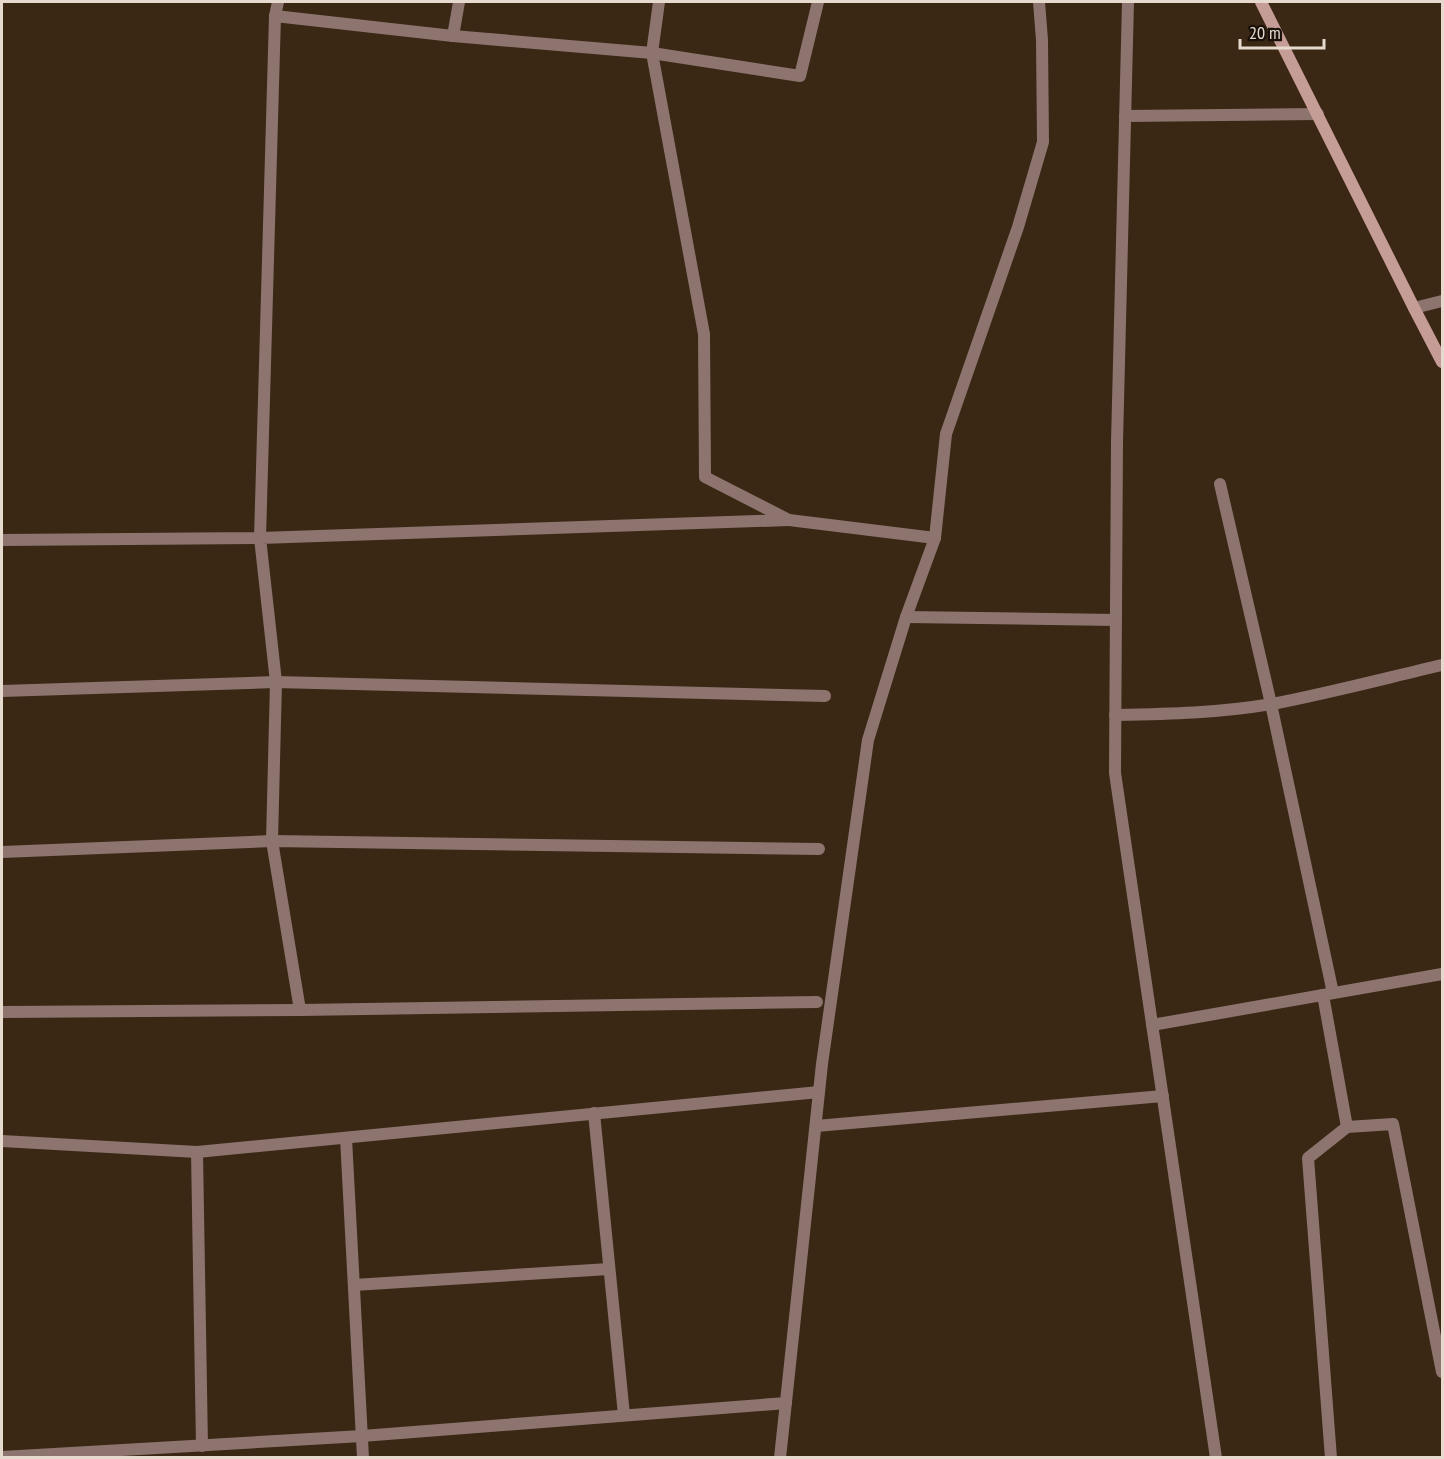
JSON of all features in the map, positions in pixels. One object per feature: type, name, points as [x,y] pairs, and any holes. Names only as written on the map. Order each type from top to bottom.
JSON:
[{"type":"street","points":[[278,2],[275,16],[260,538],[276,682],[272,841],[300,1010]]},
{"type":"street","points":[[453,36],[459,2]]},
{"type":"street","points":[[659,2],[652,53],[704,334],[705,477],[789,520]]},
{"type":"street","points":[[275,16],[453,36],[652,53],[800,76],[818,2]]},
{"type":"street","points":[[780,1458],[819,1092],[868,740],[906,617],[935,537],[946,434],[1018,227],[1043,142],[1042,40],[1039,2]]},
{"type":"street","points":[[1128,2],[1117,442],[1115,773],[1215,1458]]},
{"type":"street","points":[[1261,2],[1443,362]]},
{"type":"street","points":[[1125,116],[1318,114]]},
{"type":"street","points":[[1414,308],[1443,301]]},
{"type":"street","points":[[1220,484],[1271,704],[1328,994],[1347,1127]]},
{"type":"street","points":[[2,540],[260,538],[789,520],[935,537]]},
{"type":"street","points":[[906,617],[1116,620]]},
{"type":"street","points":[[1115,715],[1181,714],[1271,704],[1443,665]]},
{"type":"street","points":[[2,691],[276,682],[825,696]]},
{"type":"street","points":[[2,852],[272,841],[819,849]]},
{"type":"street","points":[[1152,1025],[1443,974]]},
{"type":"street","points":[[2,1012],[817,1002]]},
{"type":"street","points":[[2,1141],[197,1152],[819,1092]]},
{"type":"street","points":[[816,1126],[1162,1096]]},
{"type":"street","points":[[594,1113],[624,1415]]},
{"type":"street","points":[[1331,1458],[1308,1158],[1347,1127],[1394,1124],[1443,1372]]},
{"type":"street","points":[[346,1138],[363,1458]]},
{"type":"street","points":[[197,1152],[202,1446]]},
{"type":"street","points":[[354,1285],[609,1269]]},
{"type":"street","points":[[2,1457],[60,1456],[362,1436],[786,1402]]}]
